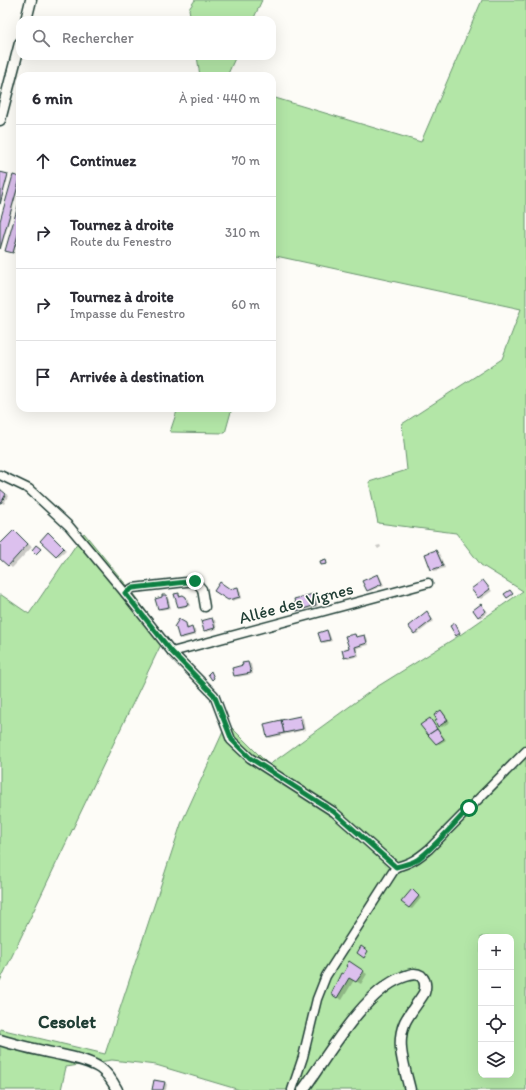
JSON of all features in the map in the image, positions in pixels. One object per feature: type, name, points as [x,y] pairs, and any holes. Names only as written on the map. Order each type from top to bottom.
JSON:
[{"type":"street","points":[[27,16],[31,0]]},
{"type":"street","points":[[0,120],[16,58]]},
{"type":"street","points":[[0,475],[29,489],[64,521],[125,593],[172,652],[214,695],[232,740],[250,758],[334,812],[396,867]]},
{"type":"street","points":[[125,593],[133,588],[195,581],[202,589],[205,607]]},
{"type":"street","name":"Allée des Vignes","points":[[172,652],[428,583]]},
{"type":"street","points":[[292,1090],[303,1057],[317,999],[326,976],[396,867],[408,864],[429,849],[526,751]]},
{"type":"street","points":[[303,1090],[350,1024],[374,996],[391,982],[412,974],[421,976],[425,984],[424,993],[410,1014],[402,1033],[401,1051],[410,1090]]},
{"type":"street","points":[[0,1040],[93,1064],[102,1069],[117,1090]]},
{"type":"green space","points":[[195,0],[262,0],[255,16],[190,16],[189,9]]},
{"type":"green space","points":[[482,0],[526,0],[526,1090],[240,1090],[156,1065],[112,1060],[66,1067],[61,1090],[0,1090],[0,1029],[105,1054],[181,824],[227,723],[269,765],[375,688],[460,635],[523,591],[481,565],[456,533],[378,523],[369,482],[407,470],[402,424],[502,359],[521,309],[276,256],[276,98],[421,142]]},
{"type":"green space","points":[[198,60],[234,60],[229,72],[199,72]]},
{"type":"green space","points":[[177,412],[231,412],[225,433],[170,432]]},
{"type":"green space","points":[[84,533],[165,636],[0,981],[0,594],[29,614]]},
{"type":"building","points":[[0,172],[8,174],[0,204]]},
{"type":"building","points":[[13,175],[16,176],[16,193],[0,249],[0,221]]},
{"type":"building","points":[[16,213],[16,242],[13,253],[5,251]]},
{"type":"building","points":[[0,489],[6,494],[1,503],[0,503]]},
{"type":"building","points":[[14,530],[28,544],[8,566],[0,559],[0,544]]},
{"type":"building","points":[[48,532],[64,548],[56,556],[40,541]]},
{"type":"building","points":[[36,545],[41,549],[36,554],[32,550]]},
{"type":"building","points":[[436,550],[443,566],[431,570],[425,554]]},
{"type":"building","points":[[326,559],[327,564],[321,565],[320,561]]},
{"type":"building","points":[[378,574],[382,584],[367,591],[362,581]]},
{"type":"building","points":[[483,580],[490,589],[478,598],[471,589]]},
{"type":"building","points":[[220,582],[230,589],[238,587],[240,597],[228,600],[214,591]]},
{"type":"building","points":[[510,590],[513,594],[507,598],[504,594]]},
{"type":"building","points":[[179,593],[179,596],[183,595],[186,597],[188,605],[178,607],[174,594]]},
{"type":"building","points":[[313,594],[316,605],[297,611],[294,599]]},
{"type":"building","points":[[162,595],[166,595],[169,607],[158,609],[155,599],[162,597]]},
{"type":"building","points":[[481,604],[486,611],[478,617],[473,610]]},
{"type":"building","points":[[427,611],[432,620],[414,634],[408,626]]},
{"type":"building","points":[[212,618],[215,628],[204,631],[201,621]]},
{"type":"building","points":[[179,619],[186,623],[187,629],[192,627],[194,634],[179,638],[176,628],[174,627]]},
{"type":"building","points":[[455,623],[460,633],[456,636],[450,626]]},
{"type":"building","points":[[327,630],[330,640],[321,642],[318,633]]},
{"type":"building","points":[[355,634],[356,637],[365,635],[367,643],[355,647],[357,655],[344,658],[342,650],[349,648],[345,636]]},
{"type":"building","points":[[248,662],[251,673],[234,676],[232,668]]},
{"type":"building","points":[[211,671],[214,678],[212,680],[208,674]]},
{"type":"building","points":[[441,710],[448,720],[438,727],[435,721],[437,720],[434,715]]},
{"type":"building","points":[[300,716],[303,729],[284,733],[281,720]]},
{"type":"building","points":[[430,718],[437,729],[428,735],[420,725]]},
{"type":"building","points":[[281,720],[284,733],[267,737],[264,724]]},
{"type":"building","points":[[437,729],[444,739],[436,744],[428,735]]},
{"type":"building","points":[[412,889],[419,896],[409,908],[401,902]]},
{"type":"building","points":[[361,946],[368,951],[364,958],[357,953]]},
{"type":"building","points":[[349,961],[364,971],[356,982],[349,978],[337,998],[331,994],[341,973],[343,974]]},
{"type":"building","points":[[154,1080],[165,1082],[163,1090],[152,1090]]},
{"type":"district","name":"Cesolet","points":[[67,1022]]},
{"type":"route","points":[[195,581],[133,588],[125,593],[172,652],[214,695],[232,740],[250,758],[334,812],[396,867],[408,864],[417,859],[429,849],[469,808]]}]
